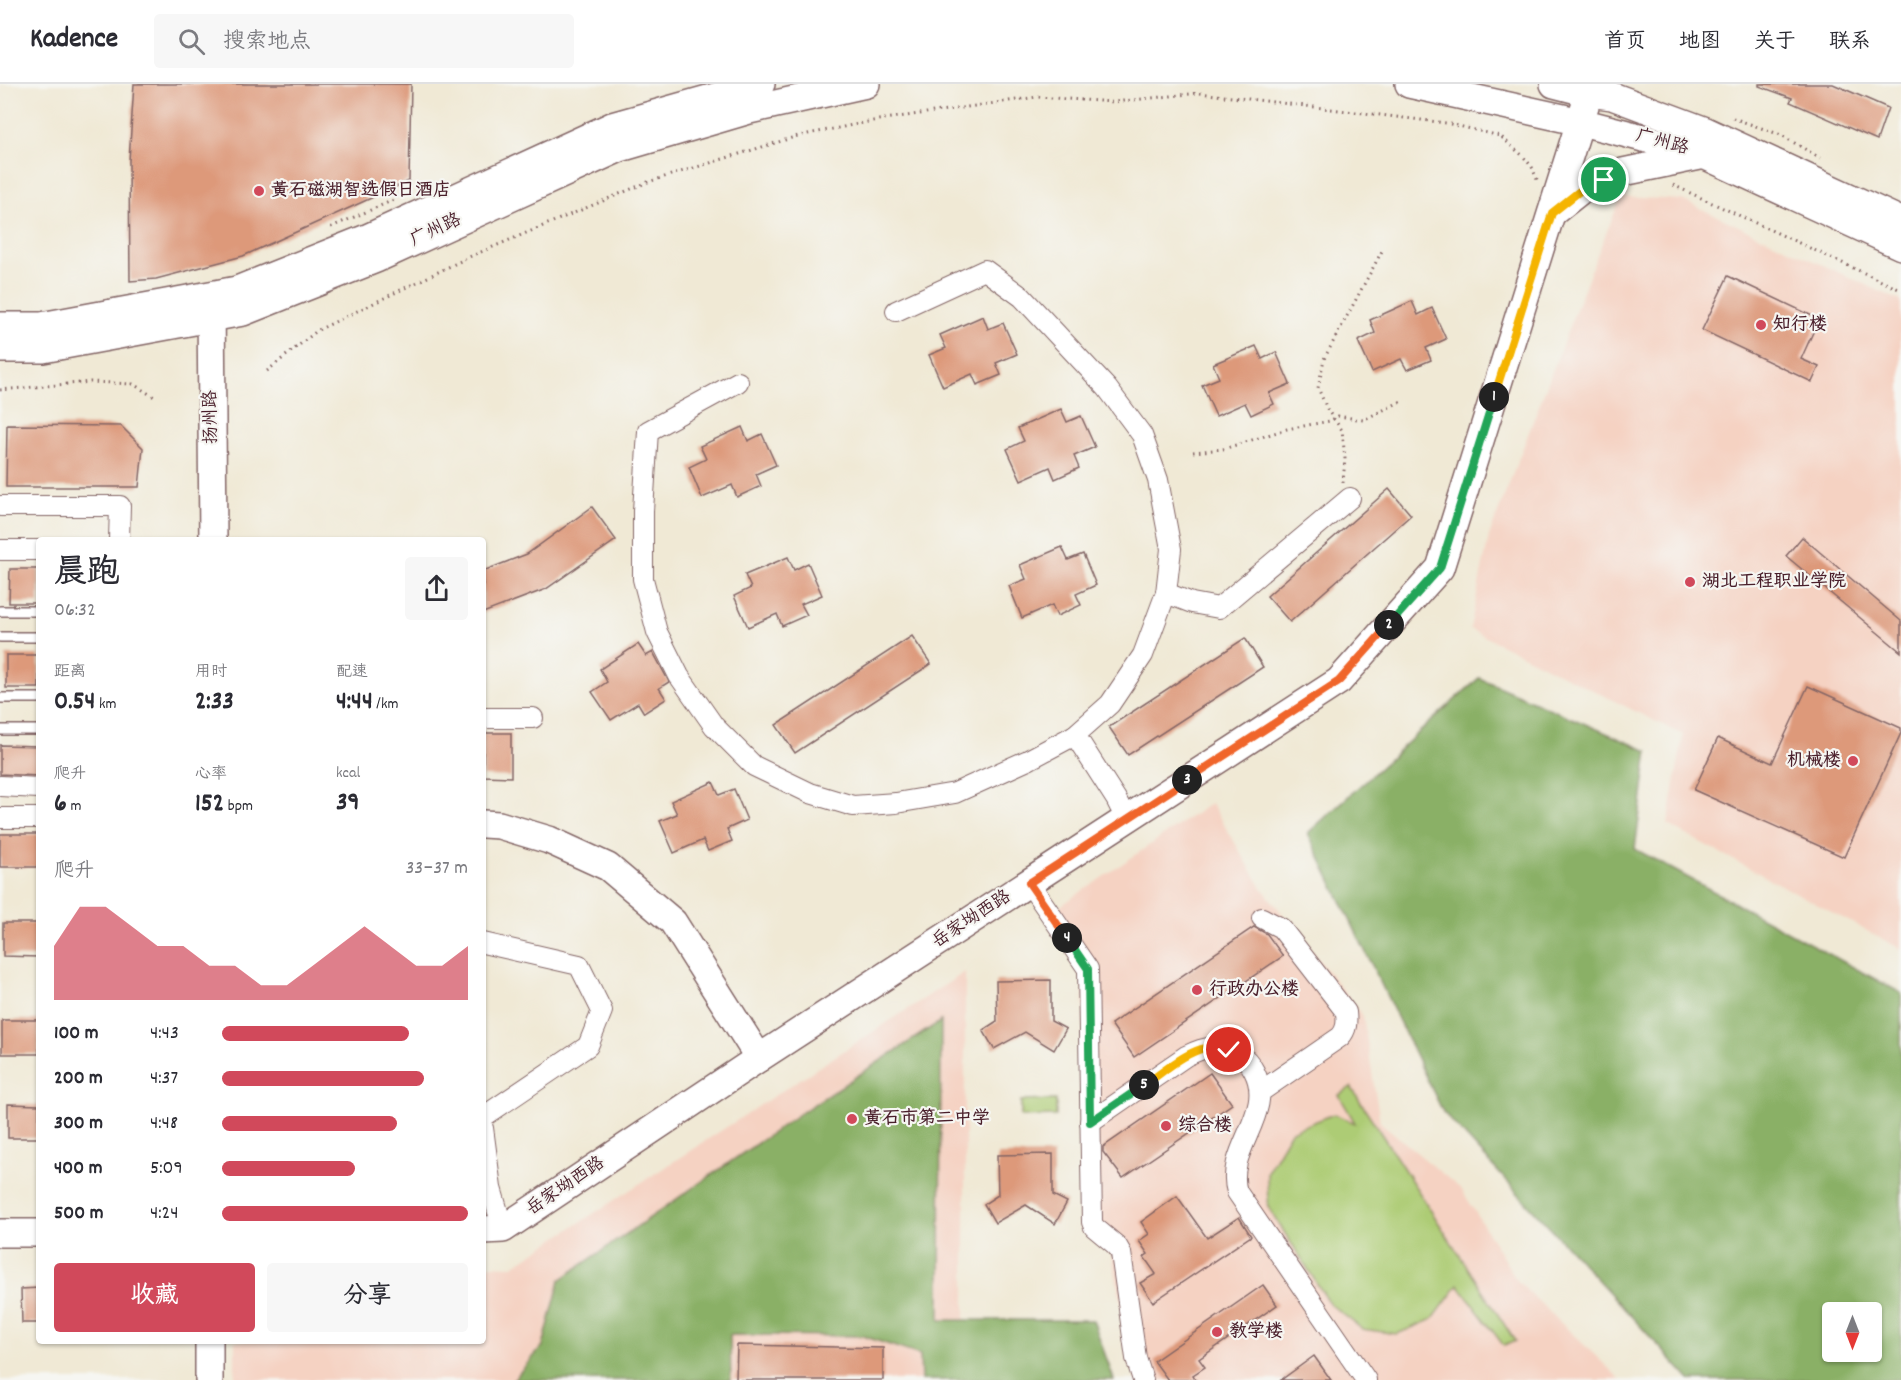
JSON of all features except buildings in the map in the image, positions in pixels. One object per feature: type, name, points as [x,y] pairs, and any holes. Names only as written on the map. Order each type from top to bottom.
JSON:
[{"type":"main road","name":"广州路","points":[[0,349],[43,349],[211,307],[237,290],[366,238],[612,126],[761,84]]},
{"type":"main road","name":"广州路","points":[[0,326],[41,326],[211,307],[243,312],[376,259],[620,148],[749,110],[866,84]]},
{"type":"main road","name":"广州路","points":[[1409,84],[1581,122],[1703,155],[1901,246]]},
{"type":"main road","name":"广州路","points":[[1554,84],[1612,96],[1706,131],[1901,220]]},
{"type":"main road","name":"岳家坳西路","points":[[493,1229],[1339,681],[1440,568],[1589,93]]},
{"type":"main road","points":[[1552,213],[1581,190],[1623,172],[1703,155]]},
{"type":"main road","name":"扬州路","points":[[211,307],[213,537]]},
{"type":"main road","points":[[486,824],[499,825],[549,840],[608,867],[665,915],[673,922],[759,1058]]},
{"type":"main road","points":[[0,1233],[36,1233]]},
{"type":"main road","points":[[209,1344],[209,1380]]},
{"type":"street","points":[[738,382],[648,431],[643,511],[643,579],[657,632],[680,676],[714,726],[754,766],[810,793],[853,806],[896,803],[955,793],[1028,760],[1075,735],[1110,704],[1143,655],[1166,593],[1171,549],[1158,480],[1142,435],[1107,388],[1022,297],[985,270],[896,312]]},
{"type":"street","points":[[1166,593],[1192,603],[1219,608],[1350,498]]},
{"type":"street","points":[[0,506],[120,506],[119,537]]},
{"type":"street","points":[[0,550],[36,550]]},
{"type":"street","points":[[486,718],[533,718]]},
{"type":"street","points":[[1075,735],[1116,799],[1126,819]]},
{"type":"street","points":[[0,786],[36,788]]},
{"type":"street","points":[[0,818],[36,818]]},
{"type":"street","points":[[1029,883],[1088,969],[1092,1222],[1094,1227],[1117,1246],[1121,1253],[1136,1358],[1143,1380]]},
{"type":"street","points":[[1260,1092],[1340,1037],[1347,1020],[1346,1012],[1281,927],[1262,918]]},
{"type":"street","points":[[486,944],[579,965],[602,1011],[588,1046],[486,1115]]},
{"type":"street","points":[[1090,1122],[1186,1056],[1203,1048],[1215,1047],[1229,1050],[1243,1057],[1258,1079],[1260,1099],[1237,1161],[1234,1175],[1237,1192],[1366,1380]]},
{"type":"street","points":[[486,1150],[493,1229]]},
{"type":"lane","points":[[0,611],[36,611]]},
{"type":"lane","points":[[0,637],[36,637]]},
{"type":"lane","points":[[0,698],[36,698]]},
{"type":"lane","points":[[0,730],[36,730]]},
{"type":"path","points":[[267,371],[318,330],[469,257],[648,182],[798,136],[878,120],[1037,97],[1114,102],[1199,93],[1446,123],[1500,136],[1532,167],[1552,213]]},
{"type":"path","points":[[1667,182],[1901,290]]},
{"type":"path","points":[[323,230],[398,198]]},
{"type":"path","points":[[1350,498],[1341,481],[1345,459],[1342,430],[1328,411],[1318,388],[1323,358],[1382,251]]},
{"type":"path","points":[[0,390],[91,382],[133,384],[156,398]]},
{"type":"path","points":[[1193,452],[1223,449],[1338,416],[1363,420],[1404,400]]},
{"type":"shaded area","name":"湖北工程职业学院","points":[[1621,197],[1682,200],[1901,301],[1901,949],[1668,825],[1683,735],[1470,629],[1489,536]]},
{"type":"shaded area","points":[[1211,803],[1262,888],[1363,1016],[1380,1122],[1462,1190],[1517,1281],[1621,1380],[1136,1380],[1112,1255],[1088,1229],[1083,972],[1046,916]]},
{"type":"shaded area","name":"黄石市第二中学","points":[[965,972],[965,1380],[235,1380],[235,1344],[486,1344],[486,1265],[513,1266]]},
{"type":"green space","points":[[1479,678],[1648,751],[1635,849],[1901,993],[1901,1380],[1690,1380],[1443,1112],[1308,833]]},
{"type":"green space","name":"黄石市第二中学","points":[[941,1021],[940,1320],[1093,1320],[1114,1380],[921,1380],[920,1355],[863,1336],[730,1335],[731,1380],[513,1380],[543,1346],[560,1280],[808,1108]]},
{"type":"green space","points":[[1351,1087],[1515,1341],[1504,1346],[1458,1285],[1433,1319],[1397,1334],[1362,1329],[1330,1304],[1268,1207],[1267,1172],[1291,1131],[1334,1114],[1355,1123],[1339,1095]]},
{"type":"green space","points":[[1056,1100],[1056,1116],[1021,1117],[1021,1101]]},
{"type":"place","name":"黄石磁湖智选假日酒店","points":[[259,191]]},
{"type":"place","name":"知行楼","points":[[1761,325]]},
{"type":"place","name":"湖北工程职业学院","points":[[1690,582]]},
{"type":"place","name":"机械楼","points":[[1853,761]]},
{"type":"place","name":"行政办公楼","points":[[1197,990]]},
{"type":"place","name":"黄石市第二中学","points":[[852,1119]]},
{"type":"place","name":"综合楼","points":[[1166,1126]]},
{"type":"place","name":"教学楼","points":[[1217,1332]]},
{"type":"route","points":[[1229,1050],[1215,1047],[1203,1048],[1186,1056],[1090,1122],[1088,969],[1029,883],[1339,681],[1440,568],[1552,213],[1581,190],[1604,180]]}]
